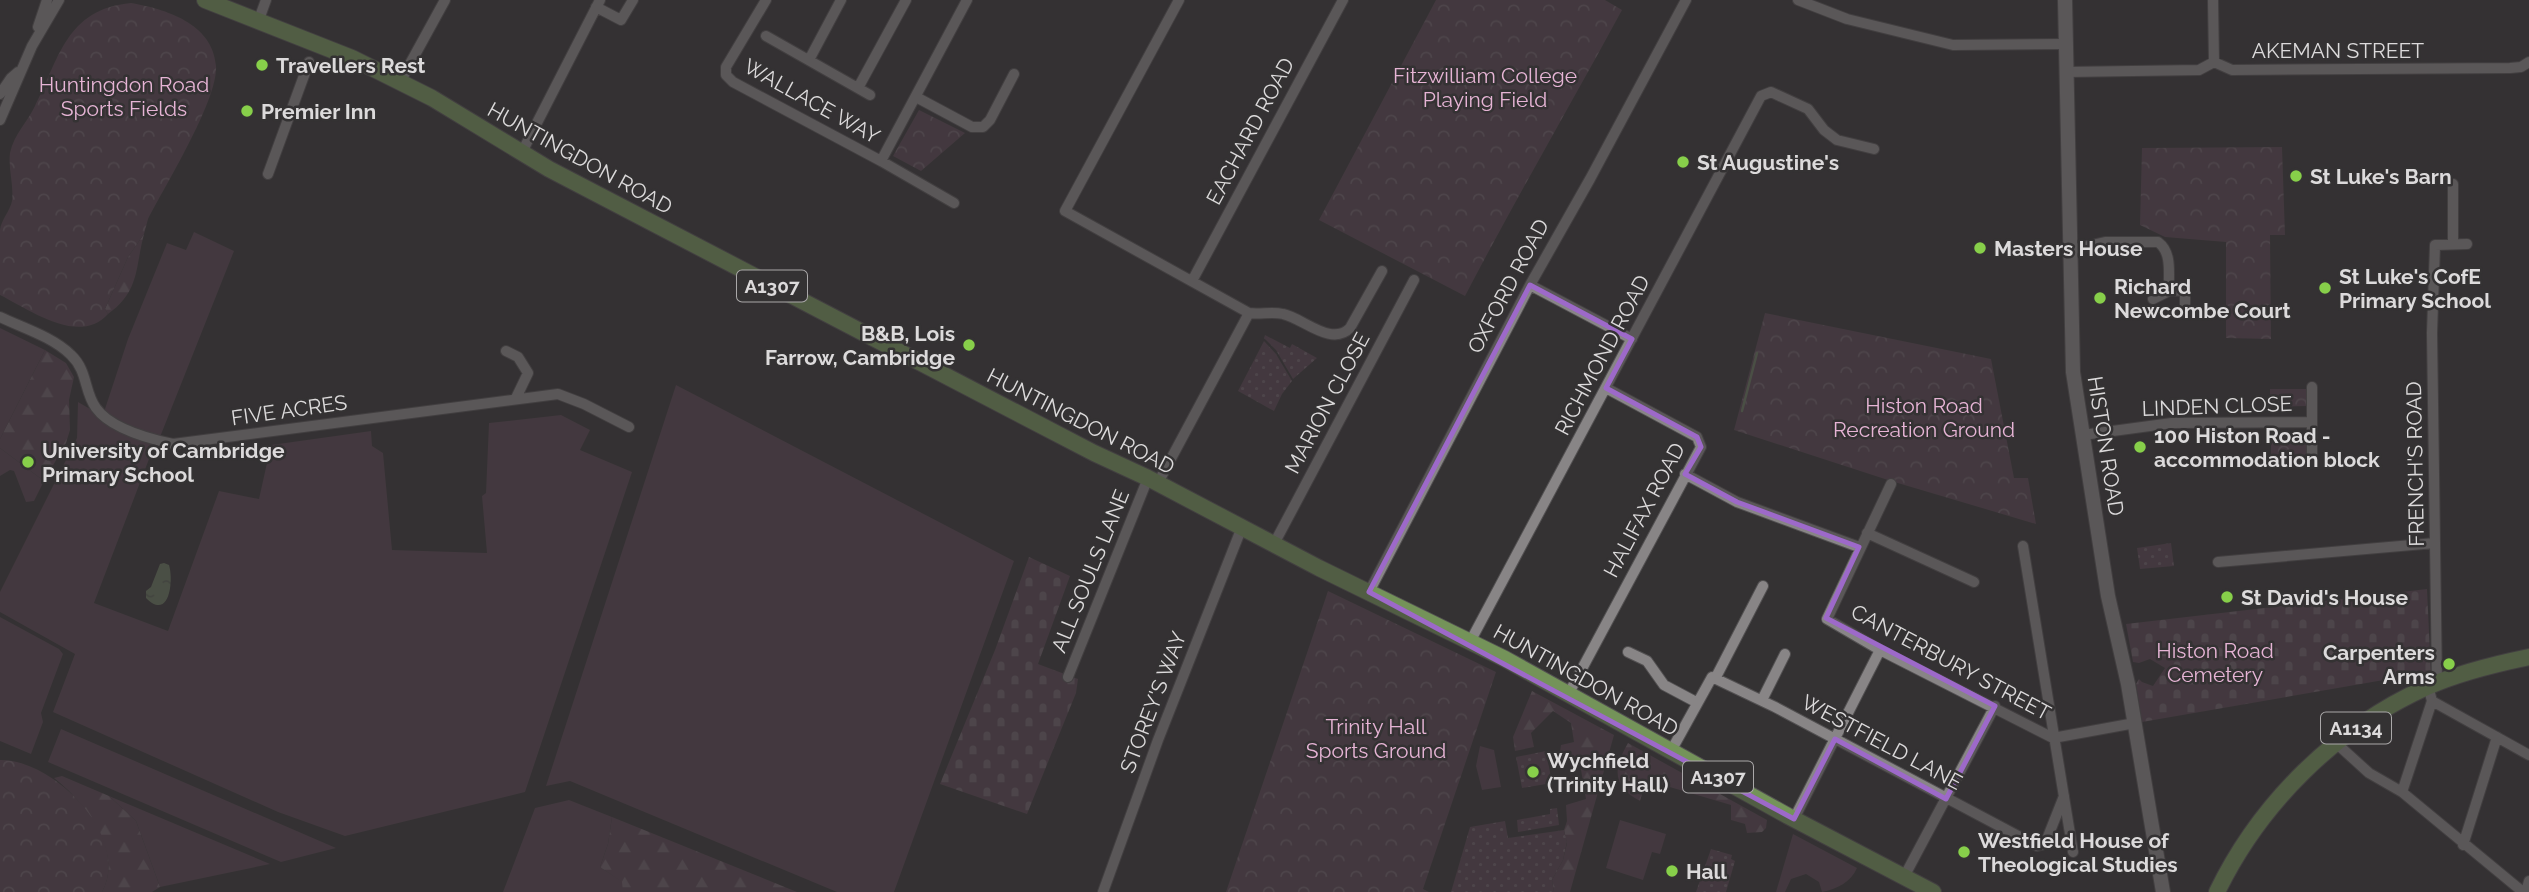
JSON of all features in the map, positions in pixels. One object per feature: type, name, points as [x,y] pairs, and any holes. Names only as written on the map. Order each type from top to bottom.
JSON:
[{"type":"main road","name":"HUNTINGDON ROAD","points":[[205,0],[352,58],[445,105],[521,154],[1094,453],[1569,693],[1794,819],[1933,892]]},
{"type":"main road","name":"HISTON ROAD","points":[[2064,0],[2073,372],[2108,596],[2135,723],[2163,892]]},
{"type":"main road","name":"A1134","points":[[2217,892],[2229,866],[2265,816],[2316,760],[2336,743],[2384,709],[2529,657]]},
{"type":"street","points":[[32,46],[47,0]]},
{"type":"street","points":[[0,120],[32,46],[59,0]]},
{"type":"street","points":[[258,22],[266,0]]},
{"type":"street","points":[[400,82],[445,0]]},
{"type":"street","points":[[521,154],[598,4],[621,20],[633,0]]},
{"type":"street","name":"WALLACE WAY","points":[[766,0],[726,67],[726,75],[733,82],[954,202]]},
{"type":"street","points":[[808,60],[841,0]]},
{"type":"street","points":[[858,88],[906,0]]},
{"type":"street","points":[[1179,0],[1065,211],[1249,313],[1283,314],[1331,335],[1341,334],[1350,328],[1382,271]]},
{"type":"street","name":"EACHARD ROAD","points":[[1192,281],[1343,0]]},
{"type":"street","name":"OXFORD ROAD","points":[[1369,593],[1530,285],[1686,0]]},
{"type":"street","points":[[1798,0],[1847,19],[1953,44],[2066,44]]},
{"type":"street","points":[[2213,0],[2214,62]]},
{"type":"street","points":[[881,161],[965,1]]},
{"type":"street","points":[[766,36],[870,95]]},
{"type":"street","points":[[268,174],[309,62]]},
{"type":"street","name":"AKEMAN STREET","points":[[2066,72],[2199,70],[2214,62],[2232,70],[2510,68],[2521,67],[2529,62]]},
{"type":"street","points":[[0,94],[11,78],[20,71]]},
{"type":"street","points":[[916,97],[972,127],[984,127],[1014,74]]},
{"type":"street","name":"RICHMOND ROAD","points":[[1470,642],[1761,96],[1771,92],[1808,109],[1824,130],[1837,140],[1874,149]]},
{"type":"street","points":[[2453,184],[2453,244],[2467,244]]},
{"type":"street","points":[[2070,250],[2105,242],[2158,242],[2168,253],[2169,291]]},
{"type":"street","name":"FRENCH'S ROAD","points":[[2402,792],[2432,690],[2435,542],[2432,333],[2435,245],[2453,244]]},
{"type":"street","name":"MARION CLOSE","points":[[1274,544],[1415,280]]},
{"type":"street","points":[[1530,285],[1632,339]]},
{"type":"street","points":[[2153,299],[2169,291],[2185,290],[2185,310]]},
{"type":"street","name":"ALL SOULS LANE","points":[[1068,677],[1153,481],[1249,313]]},
{"type":"street","name":"FIVE ACRES","points":[[0,317],[59,345],[71,355],[83,370],[96,408],[108,418],[147,439],[173,444],[558,394],[629,427]]},
{"type":"street","points":[[506,351],[518,357],[528,373],[516,398]]},
{"type":"street","name":"LINDEN CLOSE","points":[[2312,387],[2312,458]]},
{"type":"street","name":"HALIFAX ROAD","points":[[1569,693],[1700,446],[1697,437],[1606,388]]},
{"type":"street","name":"LINDEN CLOSE","points":[[2083,435],[2172,423],[2311,422]]},
{"type":"street","points":[[1685,474],[1737,502],[1859,547]]},
{"type":"street","name":"CANTERBURY STREET","points":[[1891,484],[1826,618],[1880,650],[2053,737],[2135,723]]},
{"type":"street","name":"STOREY'S WAY","points":[[1103,892],[1158,740],[1242,527]]},
{"type":"street","points":[[1867,533],[1974,582]]},
{"type":"street","points":[[2218,562],[2435,542]]},
{"type":"street","points":[[2023,546],[2073,852]]},
{"type":"street","points":[[1671,751],[1763,586]]},
{"type":"street","points":[[1794,819],[1880,650]]},
{"type":"street","points":[[1628,652],[1647,661],[1664,685],[1696,702]]},
{"type":"street","points":[[1762,700],[1785,654]]},
{"type":"street","name":"WESTFIELD LANE","points":[[1712,678],[1762,700],[2037,846],[2045,844],[2064,796]]},
{"type":"street","points":[[2432,690],[2497,737],[2529,755]]},
{"type":"street","points":[[1905,877],[1995,706]]},
{"type":"street","points":[[2463,845],[2497,737]]},
{"type":"street","points":[[2336,743],[2369,773],[2402,792],[2463,845],[2524,892],[2529,881]]},
{"type":"highlighted area","points":[[1530,285],[1632,339],[1606,388],[1697,437],[1701,447],[1685,474],[1737,502],[1859,547],[1826,618],[1995,706],[1946,799],[1835,739],[1794,819],[1369,592]]},
{"type":"green space","name":"Fitzwilliam College Playing Field","points":[[1436,0],[1605,0],[1622,10],[1465,296],[1319,220]]},
{"type":"green space","name":"Huntingdon Road Sports Fields","points":[[131,3],[172,14],[197,29],[213,51],[216,66],[214,81],[200,121],[148,219],[144,234],[128,257],[105,309],[108,314],[96,323],[83,327],[69,326],[40,316],[0,295],[0,230],[12,201],[10,153],[14,140],[32,112],[59,54],[78,26],[109,7]]},
{"type":"green space","points":[[919,110],[965,133],[921,171],[893,156]]},
{"type":"green space","points":[[2282,147],[2285,235],[2270,235],[2271,339],[2226,338],[2226,242],[2165,237],[2140,225],[2142,148]]},
{"type":"green space","points":[[194,232],[234,251],[160,437],[155,439],[104,412],[128,339],[167,243],[186,250]]},
{"type":"green space","points":[[144,234],[131,288],[126,297],[108,314],[105,309],[128,257]]},
{"type":"green space","name":"Histon Road Recreation Ground","points":[[1765,313],[1991,359],[2014,478],[2028,478],[2036,524],[1734,430]]},
{"type":"green space","points":[[0,328],[45,350],[0,439]]},
{"type":"green space","points":[[1265,335],[1290,348],[1292,344],[1317,358],[1293,379],[1276,350],[1264,338]]},
{"type":"green space","points":[[1264,341],[1276,354],[1292,381],[1274,411],[1238,391]]},
{"type":"green space","points":[[45,350],[66,363],[74,377],[69,400],[70,430],[66,443],[44,481],[0,448],[0,439]]},
{"type":"green space","points":[[676,385],[1014,561],[894,892],[837,892],[570,781],[546,786]]},
{"type":"green space","points":[[2270,389],[2307,389],[2307,406],[2270,407]]},
{"type":"green space","points":[[78,402],[154,446],[94,603],[168,631],[219,491],[259,499],[271,445],[371,431],[372,446],[383,453],[392,550],[487,553],[482,496],[486,493],[489,423],[561,415],[590,430],[580,450],[632,472],[525,792],[345,836],[278,812],[53,712],[75,654],[0,612],[0,592],[77,438]]},
{"type":"green space","points":[[2307,436],[2306,458],[2271,458],[2271,437]]},
{"type":"green space","points":[[0,448],[44,481],[34,501],[26,502],[14,471],[10,470],[0,476]]},
{"type":"green space","points":[[2171,543],[2174,566],[2140,569],[2137,548]]},
{"type":"green space","points":[[1029,557],[1070,576],[1038,664],[1078,679],[1076,693],[1027,814],[940,784],[995,650]]},
{"type":"green space","name":"Histon Road Cemetery","points":[[2427,589],[2431,675],[2408,688],[2401,677],[2142,722],[2136,684],[2139,679],[2153,686],[2165,668],[2150,659],[2133,662],[2126,624]]},
{"type":"green space","name":"Trinity Hall Sports Ground","points":[[1328,591],[1496,672],[1423,889],[1429,892],[1226,892]]},
{"type":"green space","points":[[0,617],[59,649],[63,654],[41,713],[43,722],[31,754],[0,741]]},
{"type":"green space","points":[[1532,691],[1614,735],[1570,892],[1554,892],[1552,880],[1563,860],[1567,843],[1564,830],[1567,821],[1566,805],[1586,799],[1579,758],[1565,759],[1560,752],[1561,745],[1574,742],[1571,723],[1553,711],[1531,733],[1534,747],[1515,751],[1513,737]]},
{"type":"green space","points":[[61,729],[336,848],[281,862],[48,762]]},
{"type":"green space","points":[[1628,743],[1767,820],[1766,828],[1762,832],[1747,833],[1745,824],[1731,820],[1731,805],[1646,780],[1640,801],[1624,789],[1618,776],[1620,761]]},
{"type":"green space","points":[[1480,746],[1494,750],[1501,787],[1482,790],[1476,766]]},
{"type":"green space","points":[[1546,751],[1552,783],[1522,788],[1516,757]]},
{"type":"green space","points":[[0,760],[21,763],[43,773],[64,787],[82,805],[97,826],[106,848],[108,871],[102,892],[0,892]]},
{"type":"green space","points":[[62,776],[109,796],[136,821],[160,887],[152,892],[102,892],[108,877],[105,845],[89,814],[54,778]]},
{"type":"green space","points":[[109,796],[270,864],[160,887],[136,821]]},
{"type":"green space","points":[[569,800],[612,817],[608,844],[600,867],[623,882],[623,892],[503,892],[535,808]]},
{"type":"green space","points":[[1557,808],[1559,825],[1518,832],[1517,820],[1550,814],[1550,809]]},
{"type":"green space","points":[[612,817],[797,892],[623,892],[622,882],[600,867],[608,844]]},
{"type":"green space","points":[[1620,820],[1666,834],[1660,854],[1652,852],[1643,880],[1606,868]]},
{"type":"green space","points":[[1505,821],[1508,838],[1564,830],[1567,842],[1563,860],[1552,880],[1554,892],[1451,892],[1470,827]]},
{"type":"green space","points":[[1793,834],[1857,868],[1843,884],[1828,891],[1822,892],[1819,882],[1806,874],[1791,879],[1785,892],[1776,892]]},
{"type":"green space","points":[[1711,849],[1732,855],[1731,859],[1735,861],[1726,892],[1696,892]]},
{"type":"water","points":[[160,564],[169,565],[170,589],[165,602],[154,604],[146,598],[146,591],[151,587]]},
{"type":"waterway","points":[[1742,411],[1757,353]]},
{"type":"place","name":"Travellers Rest","points":[[262,65]]},
{"type":"place","name":"Premier Inn","points":[[247,111]]},
{"type":"place","name":"St Augustine's","points":[[1683,162]]},
{"type":"place","name":"St Luke's Barn","points":[[2296,176]]},
{"type":"place","name":"Masters House","points":[[1980,248]]},
{"type":"place","name":"St Luke's CofE Primary School","points":[[2325,288]]},
{"type":"place","name":"Richard Newcombe Court","points":[[2100,298]]},
{"type":"place","name":"B&B, Lois Farrow, Cambridge","points":[[969,345]]},
{"type":"place","name":"100 Histon Road - accommodation block","points":[[2140,447]]},
{"type":"place","name":"University of Cambridge Primary School","points":[[28,462]]},
{"type":"place","name":"St David's House","points":[[2227,597]]},
{"type":"place","name":"Carpenters Arms","points":[[2449,664]]},
{"type":"place","name":"Wychfield (Trinity Hall)","points":[[1533,772]]},
{"type":"place","name":"Westfield House of Theological Studies","points":[[1964,852]]},
{"type":"place","name":"Hall","points":[[1672,871]]}]
